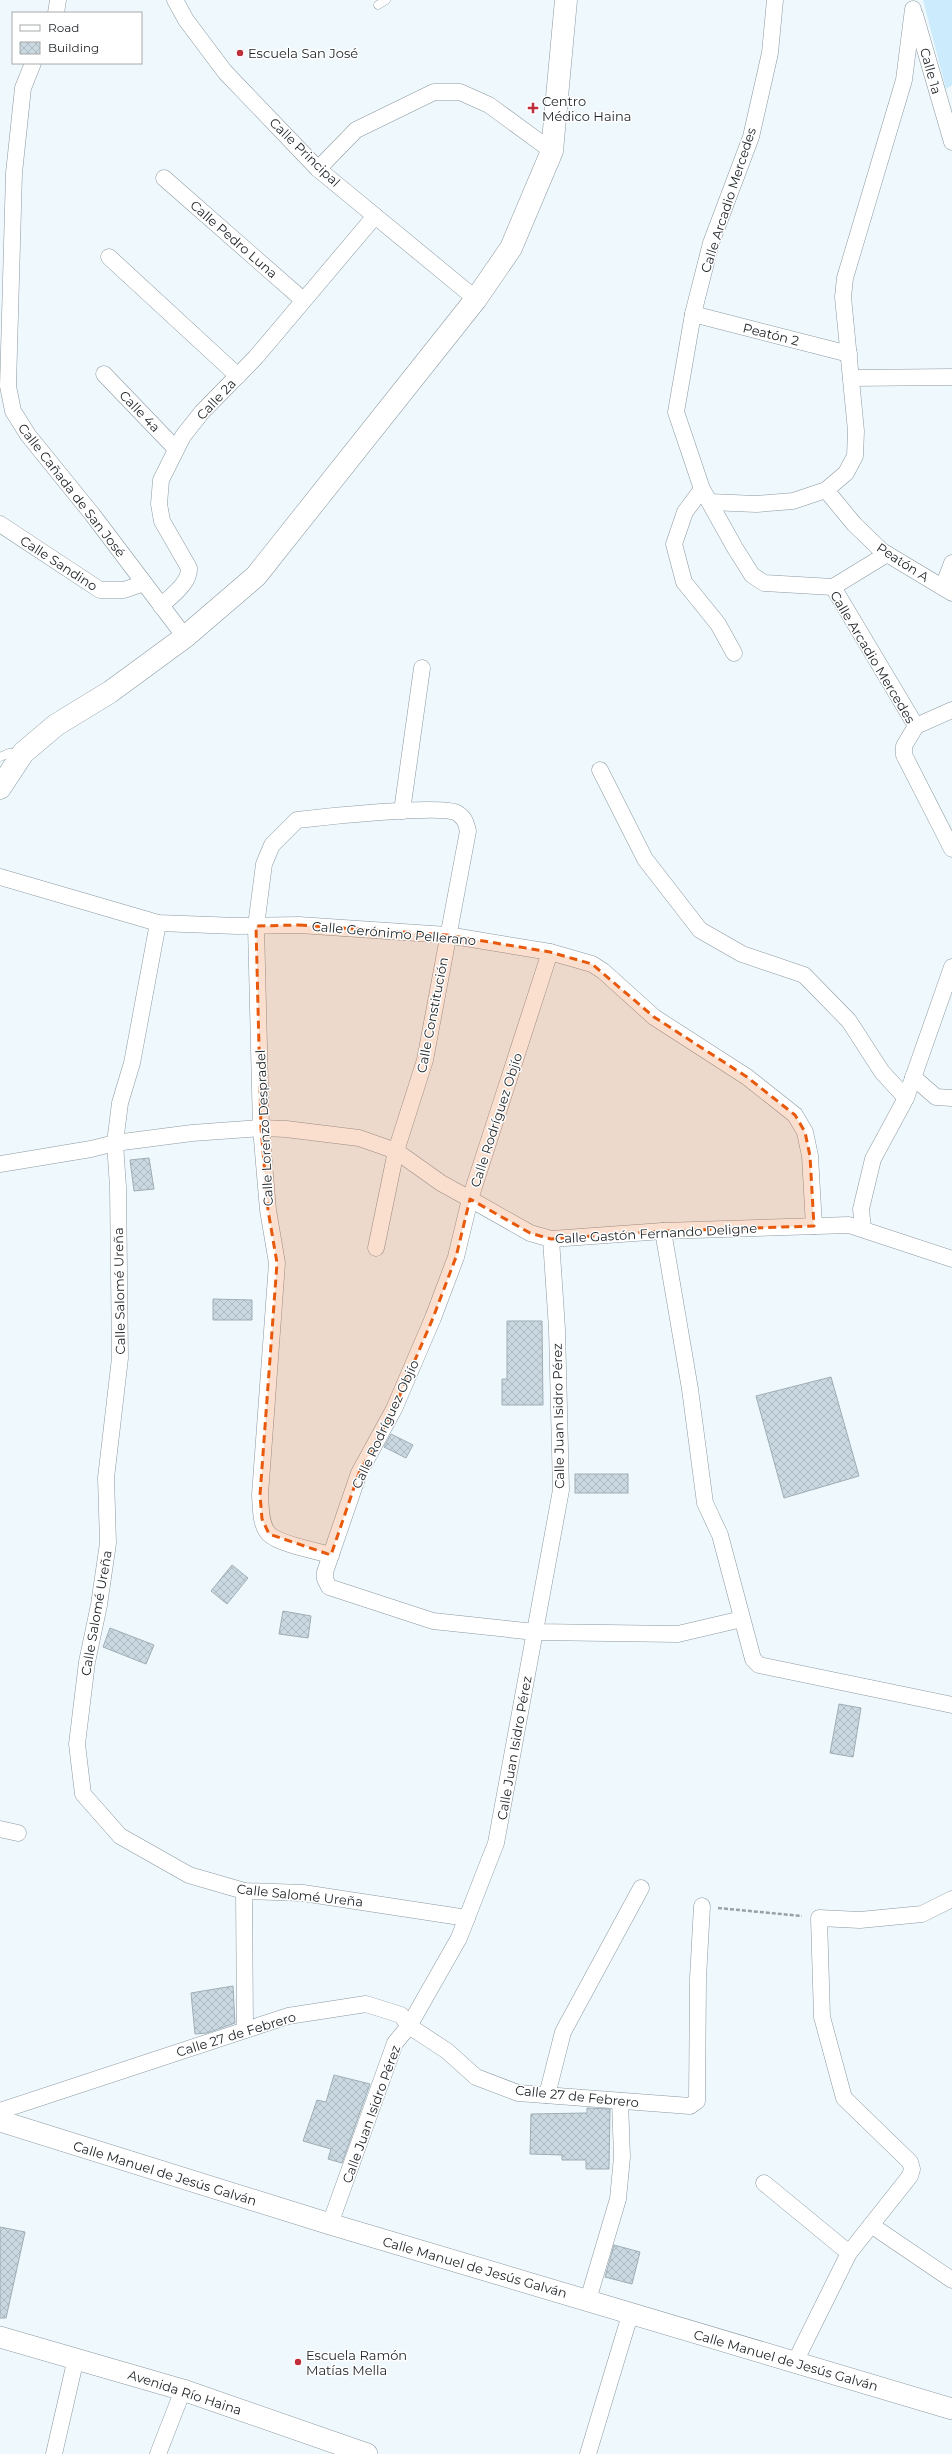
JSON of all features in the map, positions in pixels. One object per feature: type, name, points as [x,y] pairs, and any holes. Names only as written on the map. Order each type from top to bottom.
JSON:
[{"type":"main road","points":[[0,788],[23,753],[56,725],[110,692],[185,637],[256,576],[476,299],[511,248],[552,151],[566,0]]},
{"type":"street","points":[[56,12],[58,0]]},
{"type":"street","name":"Calle Principal","points":[[175,0],[186,20],[225,72],[318,169],[476,299]]},
{"type":"street","name":"Calle Arcadio Mercedes","points":[[775,0],[770,53],[751,137],[711,243],[693,314],[676,412],[706,496],[752,575],[764,583],[833,587],[916,726],[904,746],[904,755],[952,849]]},
{"type":"street","points":[[734,653],[718,624],[684,582],[674,544],[685,512],[706,496],[756,504],[793,501],[826,490],[846,472],[855,456],[856,431],[843,297],[845,278],[904,80],[912,4]]},
{"type":"street","name":"Calle 1a","points":[[912,4],[946,100],[952,142]]},
{"type":"street","name":"Calle Cañada de San José","points":[[33,64],[23,88],[14,173],[8,386],[13,411],[28,435],[185,637]]},
{"type":"street","points":[[318,169],[356,130],[434,92],[460,92],[489,105],[552,151]]},
{"type":"street","name":"Calle Pedro Luna","points":[[164,178],[303,300]]},
{"type":"street","name":"Calle 2a","points":[[161,606],[181,586],[189,571],[162,521],[159,504],[161,480],[183,436],[202,412],[238,376],[375,216]]},
{"type":"street","points":[[109,257],[238,376]]},
{"type":"street","name":"Peatón 2","points":[[693,314],[849,354]]},
{"type":"street","name":"Calle 4a","points":[[104,374],[176,449]]},
{"type":"street","points":[[851,378],[952,377]]},
{"type":"street","name":"Peatón A","points":[[826,490],[854,524],[887,554],[948,590]]},
{"type":"street","name":"Calle Sandino","points":[[0,524],[100,590],[124,590],[144,583]]},
{"type":"street","points":[[833,587],[887,554]]},
{"type":"street","points":[[948,590],[952,563]]},
{"type":"street","points":[[402,811],[422,668]]},
{"type":"street","points":[[916,726],[952,710]]},
{"type":"street","points":[[600,770],[645,860],[700,930],[742,954],[804,975],[849,1021],[882,1072],[906,1098]]},
{"type":"street","name":"Calle Lorenzo Despradel","points":[[331,1555],[280,1540],[269,1534],[262,1519],[260,1495],[277,1263],[268,1210],[261,1128],[256,926],[264,864],[272,845],[297,820],[402,811]]},
{"type":"street","name":"Calle Constitución","points":[[376,1248],[396,1151],[425,1060],[447,935],[468,831],[464,819],[456,812],[402,811]]},
{"type":"street","name":"Calle Gerónimo Pellerano","points":[[0,877],[158,923],[256,926],[299,925],[447,935],[550,952],[592,964],[603,971],[654,1017],[747,1077],[795,1115],[805,1132],[810,1156],[814,1226]]},
{"type":"street","name":"Calle Salomé Ureña","points":[[158,923],[132,1063],[120,1103],[115,1143],[118,1187],[120,1358],[106,1478],[108,1543],[99,1605],[87,1662],[77,1744],[83,1794],[120,1836],[189,1875],[244,1891],[303,1893],[467,1918]]},
{"type":"street","name":"Calle Rodríguez Objío","points":[[550,952],[470,1199],[456,1257],[433,1318],[394,1408],[359,1473],[325,1572],[325,1579],[329,1587],[433,1621],[535,1632],[678,1634],[742,1619]]},
{"type":"street","points":[[862,1230],[861,1209],[873,1159],[906,1098],[952,967]]},
{"type":"street","points":[[913,1077],[936,1096],[952,1098]]},
{"type":"street","name":"Calle Gastón Fernando Deligne","points":[[0,1164],[91,1149],[115,1143],[192,1133],[261,1128],[359,1138],[396,1151],[441,1182],[470,1199],[530,1233],[551,1239],[663,1231],[849,1225],[952,1259]]},
{"type":"street","points":[[663,1231],[690,1389],[705,1503],[720,1535],[754,1659],[759,1665],[952,1705]]},
{"type":"street","name":"Calle Juan Isidro Pérez","points":[[330,2224],[395,2043],[409,2026],[459,1938],[496,1843],[561,1490],[556,1329],[551,1239]]},
{"type":"street","points":[[0,1829],[18,1834]]},
{"type":"street","points":[[547,2095],[563,2032],[641,1888]]},
{"type":"street","points":[[244,1891],[245,2030]]},
{"type":"street","points":[[795,2362],[849,2253],[910,2176],[912,2169],[910,2162],[844,2098],[822,2017],[819,1918],[860,1920],[922,1914],[952,1899]]},
{"type":"street","name":"Calle 27 de Febrero","points":[[0,2111],[288,2016],[366,2004],[401,2015],[409,2026],[447,2051],[476,2077],[518,2093],[693,2105],[697,2101],[698,1978],[702,1906]]},
{"type":"street","points":[[588,2300],[618,2199],[622,2158],[620,2101]]},
{"type":"street","name":"Calle Manuel de Jesús Galván","points":[[0,2121],[330,2224],[588,2300],[630,2315],[952,2409]]},
{"type":"street","points":[[764,2183],[849,2253]]},
{"type":"street","points":[[871,2225],[952,2280]]},
{"type":"street","points":[[588,2454],[630,2315]]},
{"type":"street","name":"Avenida Río Haina","points":[[0,2337],[182,2390],[367,2454]]},
{"type":"street","points":[[54,2454],[76,2358]]},
{"type":"street","points":[[158,2454],[182,2390]]},
{"type":"lane","points":[[378,5],[386,0]]},
{"type":"lane","points":[[0,757],[9,753],[23,753]]},
{"type":"path","points":[[702,1906],[819,1918]]},
{"type":"highlighted area","points":[[299,925],[447,935],[550,952],[592,964],[654,1017],[747,1077],[795,1115],[805,1132],[810,1156],[814,1226],[663,1231],[551,1239],[530,1233],[470,1199],[456,1257],[433,1318],[394,1409],[359,1473],[331,1555],[269,1534],[262,1519],[260,1495],[277,1263],[268,1210],[261,1128],[256,926]]},
{"type":"shaded area","points":[[923,0],[952,0],[952,85],[946,89]]},
{"type":"building","points":[[149,1158],[154,1189],[134,1191],[130,1160]]},
{"type":"building","points":[[213,1299],[252,1300],[252,1320],[213,1320]]},
{"type":"building","points":[[507,1321],[542,1321],[543,1405],[502,1405],[502,1379],[507,1379]]},
{"type":"building","points":[[831,1377],[859,1476],[784,1498],[756,1396]]},
{"type":"building","points":[[391,1434],[413,1445],[406,1458],[384,1447]]},
{"type":"building","points":[[575,1474],[628,1474],[628,1493],[575,1493]]},
{"type":"building","points":[[232,1565],[248,1578],[227,1604],[211,1591]]},
{"type":"building","points":[[283,1611],[311,1616],[308,1638],[279,1634]]},
{"type":"building","points":[[110,1628],[154,1645],[146,1664],[103,1647]]},
{"type":"building","points":[[839,1704],[861,1708],[853,1757],[830,1753]]},
{"type":"building","points":[[233,1986],[235,2023],[207,2033],[195,2034],[191,1993]]},
{"type":"building","points":[[334,2075],[370,2084],[342,2163],[328,2159],[331,2149],[303,2141],[317,2100],[326,2102]]},
{"type":"building","points":[[587,2108],[610,2109],[609,2169],[586,2169],[586,2160],[562,2160],[562,2155],[530,2154],[531,2114],[587,2113]]},
{"type":"building","points":[[0,2227],[25,2232],[6,2318],[0,2318]]},
{"type":"building","points":[[614,2245],[640,2252],[632,2284],[605,2277]]},
{"type":"place","name":"Escuela San José","points":[[240,53]]},
{"type":"place","name":"Centro Médico Haina","points":[[533,108]]},
{"type":"place","name":"Escuela Ramón Matías Mella","points":[[298,2362]]}]
